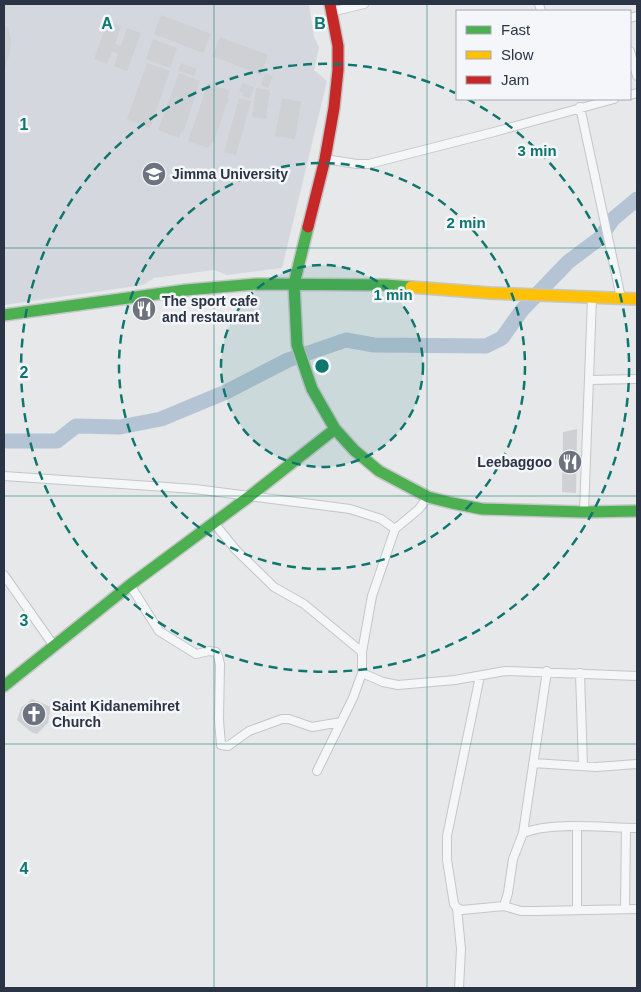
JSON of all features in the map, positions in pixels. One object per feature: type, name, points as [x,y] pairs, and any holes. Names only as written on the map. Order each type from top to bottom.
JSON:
[{"type":"street","points":[[364,4],[331,8],[338,46],[338,70],[325,159],[294,284],[297,345],[310,386],[335,428],[354,450],[379,471],[428,496],[482,509],[637,512]]},
{"type":"street","points":[[631,55],[637,76]]},
{"type":"street","points":[[325,159],[369,164],[610,100]]},
{"type":"street","points":[[580,107],[620,298]]},
{"type":"street","points":[[4,315],[186,290],[257,284],[385,285],[490,293],[637,299]]},
{"type":"street","points":[[584,512],[592,298]]},
{"type":"street","points":[[589,380],[637,379]]},
{"type":"street","points":[[4,686],[130,585],[250,496],[335,428]]},
{"type":"street","points":[[4,476],[195,489],[350,509],[381,519],[395,528]]},
{"type":"street","points":[[317,771],[353,698],[362,673],[362,652],[372,596],[395,528],[419,509],[428,496]]},
{"type":"street","points":[[214,523],[236,550],[274,587],[281,593],[304,604],[362,652]]},
{"type":"street","points":[[4,576],[54,646]]},
{"type":"street","points":[[130,585],[159,631],[196,654],[209,651],[216,652],[220,664],[219,720],[221,745],[228,746],[249,731],[282,720],[297,721],[312,727],[341,722]]},
{"type":"street","points":[[362,673],[383,682],[398,685],[480,676],[505,670],[637,676]]},
{"type":"street","points":[[504,906],[513,859],[523,833],[547,672]]},
{"type":"street","points":[[580,673],[583,766]]},
{"type":"street","points":[[459,988],[461,949],[457,908],[454,904],[447,860],[447,836],[480,676]]},
{"type":"street","points":[[533,763],[596,767],[637,764]]},
{"type":"street","points":[[523,833],[533,829],[559,826],[637,828]]},
{"type":"street","points":[[577,827],[577,910]]},
{"type":"street","points":[[625,908],[626,828]]},
{"type":"street","points":[[457,908],[462,910],[504,906],[521,911],[637,909]]},
{"type":"shaded area","name":"Jimma University","points":[[4,4],[309,4],[314,37],[319,47],[314,70],[327,81],[282,268],[227,275],[214,270],[154,278],[143,285],[4,305]]},
{"type":"building","points":[[161,15],[211,34],[203,53],[154,34]]},
{"type":"building","points":[[108,21],[121,26],[115,44],[121,46],[127,28],[141,33],[127,71],[114,66],[118,54],[112,51],[107,64],[94,59]]},
{"type":"building","points":[[4,25],[8,28],[11,39],[10,52],[4,72]]},
{"type":"building","points":[[220,37],[268,55],[261,75],[212,56]]},
{"type":"building","points":[[153,39],[177,48],[170,68],[146,59]]},
{"type":"building","points":[[147,63],[170,71],[150,128],[127,119]]},
{"type":"building","points":[[181,63],[197,69],[194,76],[178,71]]},
{"type":"building","points":[[179,73],[200,81],[183,133],[181,132],[179,138],[158,130]]},
{"type":"building","points":[[265,73],[273,76],[268,88],[261,85]]},
{"type":"building","points":[[208,83],[230,91],[213,143],[209,148],[188,141]]},
{"type":"building","points":[[242,83],[254,87],[249,99],[242,96],[243,93],[239,92]]},
{"type":"building","points":[[256,88],[270,90],[266,119],[252,117]]},
{"type":"building","points":[[239,98],[251,101],[236,155],[224,152]]},
{"type":"building","points":[[282,98],[301,102],[295,139],[275,136]]},
{"type":"building","name":"Leebaggoo","points":[[577,429],[576,493],[562,492],[563,432]]},
{"type":"building","name":"Saint Kidanemihret Church","points":[[32,699],[51,707],[48,723],[37,734],[31,732],[17,720],[21,708]]},
{"type":"waterway","points":[[4,441],[57,441],[76,426],[120,427],[161,419],[226,392],[288,360],[346,340],[374,345],[486,346],[502,338],[522,310],[568,262],[600,238],[613,219],[637,199]]},
{"type":"traffic: fast","points":[[308,227],[294,284],[297,345],[312,389],[335,429],[354,450],[379,471],[428,497],[452,503],[482,509],[584,512],[637,511]]},
{"type":"traffic: fast","points":[[4,315],[186,290],[257,284],[411,287]]},
{"type":"traffic: fast","points":[[4,686],[130,585],[250,496],[335,429]]},
{"type":"traffic: slow","points":[[411,287],[490,293],[637,299]]},
{"type":"traffic: jam","points":[[308,227],[325,159],[334,108],[338,70],[338,46],[330,4]]},
{"type":"place","name":"Jimma University","points":[[154,174]]},
{"type":"place","name":"The sport cafe and restaurant","points":[[144,309]]},
{"type":"place","name":"Leebaggoo","points":[[570,462]]},
{"type":"place","name":"Saint Kidanemihret Church","points":[[34,714]]}]
